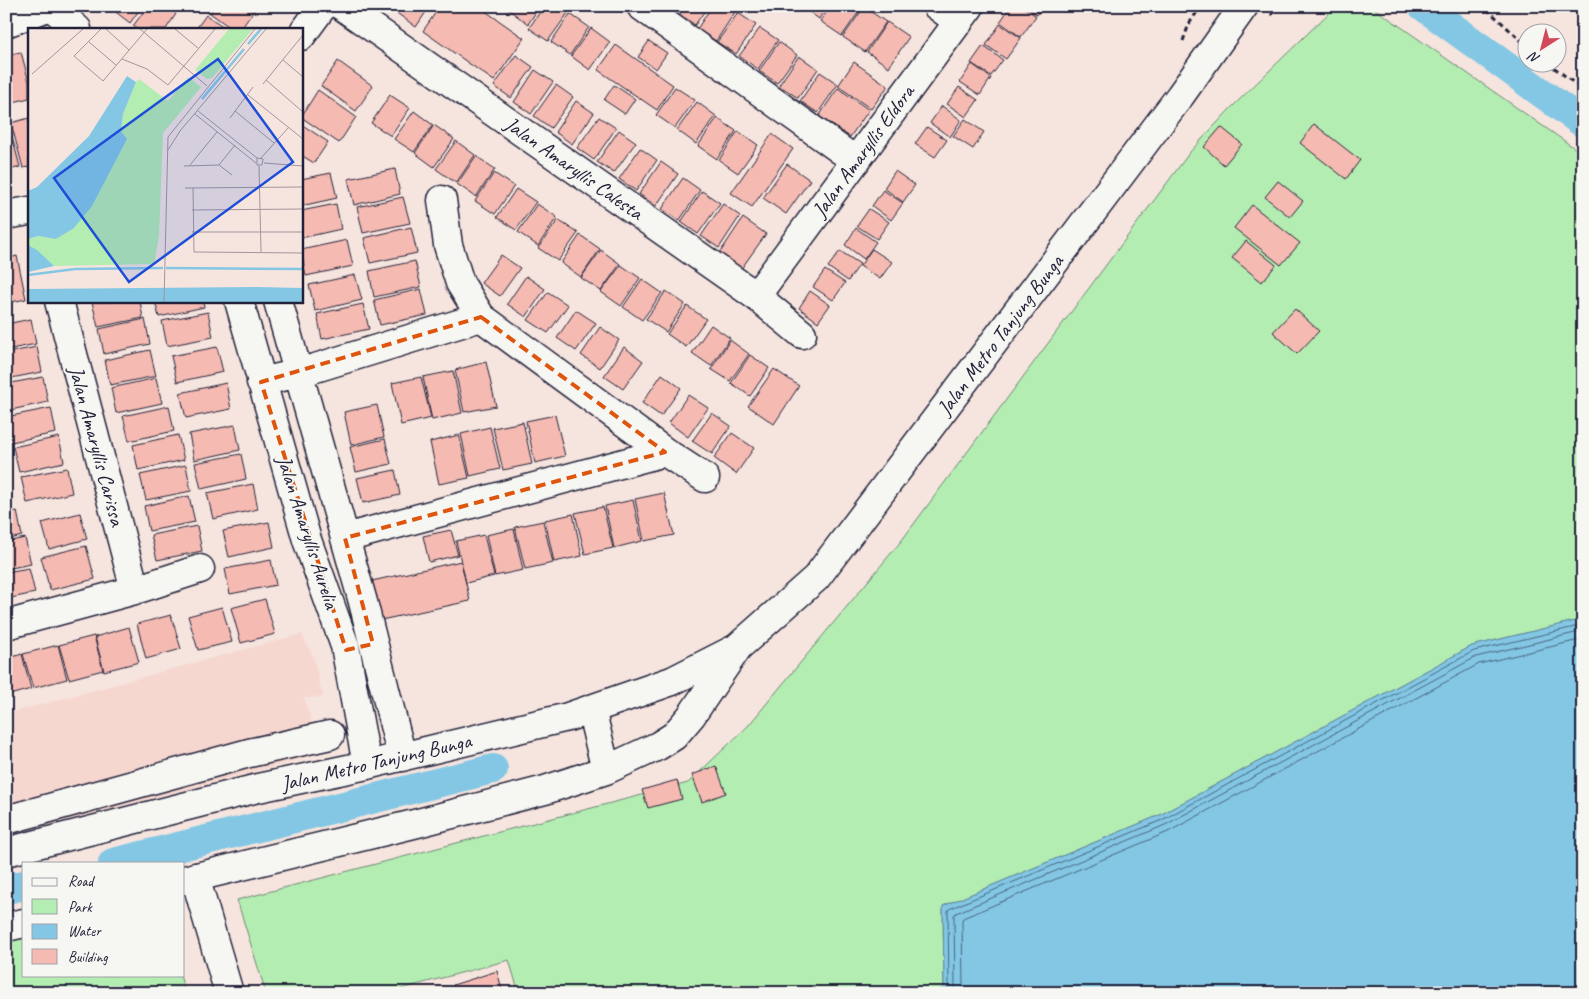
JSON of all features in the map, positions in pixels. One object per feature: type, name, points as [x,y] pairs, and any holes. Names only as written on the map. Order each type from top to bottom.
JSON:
[{"type":"street","points":[[6,23],[51,6],[76,28]]},
{"type":"street","points":[[302,35],[323,6]]},
{"type":"street","name":"Jalan Amaryllis Calesta","points":[[342,6],[756,296],[802,334]]},
{"type":"street","points":[[641,6],[856,161]]},
{"type":"street","points":[[937,6],[964,14]]},
{"type":"street","name":"Jalan Metro Tanjung Bunga","points":[[6,852],[258,788],[402,757],[568,717],[672,681],[738,647],[816,578],[1180,96],[1244,6]]},
{"type":"street","name":"Jalan Amaryllis Eldora","points":[[756,296],[964,14]]},
{"type":"street","points":[[442,200],[448,245],[460,283],[481,317],[665,452],[705,478]]},
{"type":"street","points":[[6,215],[28,211]]},
{"type":"street","name":"Jalan Amaryllis Carissa","points":[[59,302],[135,590]]},
{"type":"street","name":"Jalan Amaryllis Aurelia","points":[[238,302],[307,540],[346,650],[367,765]]},
{"type":"street","name":"Jalan Amaryllis Aurelia","points":[[278,302],[374,644],[402,757]]},
{"type":"street","points":[[261,382],[299,373],[481,317]]},
{"type":"street","points":[[345,538],[665,452]]},
{"type":"street","points":[[6,625],[135,590],[200,569]]},
{"type":"street","points":[[346,650],[374,644]]},
{"type":"street","name":"Jalan Metro Tanjung Bunga","points":[[189,878],[424,822],[545,790],[606,770],[658,746],[674,736],[691,716],[738,647]]},
{"type":"street","points":[[591,709],[606,770]]},
{"type":"street","points":[[6,820],[249,754],[330,735]]},
{"type":"street","points":[[249,754],[258,788]]},
{"type":"street","points":[[189,878],[229,993]]},
{"type":"street","points":[[6,927],[22,923]]},
{"type":"path","points":[[1478,6],[1488,10],[1516,35]]},
{"type":"path","points":[[1560,72],[1583,90]]},
{"type":"highlighted area","points":[[481,317],[665,452],[345,538],[373,644],[346,650],[261,382]]},
{"type":"shaded area","points":[[302,634],[314,659],[323,697],[304,698],[315,734],[303,759],[6,836],[6,714]]},
{"type":"green space","points":[[1336,6],[1371,6],[1583,154],[1583,619],[1472,646],[1160,815],[943,906],[944,986],[937,993],[519,993],[509,960],[386,993],[266,993],[237,900],[688,783],[748,726],[902,540],[1190,152],[1232,107]]},
{"type":"green space","points":[[22,933],[22,976],[180,976],[185,993],[6,993],[6,937]]},
{"type":"water","points":[[1583,619],[1583,993],[937,993],[944,986],[943,906],[1160,815],[1472,646]]},
{"type":"building","points":[[108,6],[142,6],[130,23]]},
{"type":"building","points":[[148,6],[166,6],[176,14],[167,28],[136,28],[133,26]]},
{"type":"building","points":[[215,6],[257,6],[242,28],[231,28],[210,13]]},
{"type":"building","points":[[387,6],[430,6],[416,27]]},
{"type":"building","points":[[440,6],[478,6],[524,38],[494,81],[423,31]]},
{"type":"building","points":[[512,6],[540,6],[528,24],[509,10]]},
{"type":"building","points":[[544,6],[558,6],[568,13],[548,41],[529,28]]},
{"type":"building","points":[[681,6],[708,6],[695,25],[677,12]]},
{"type":"building","points":[[712,6],[727,6],[735,12],[716,41],[697,29]]},
{"type":"building","points":[[801,6],[827,6],[819,19]]},
{"type":"building","points":[[831,6],[863,6],[842,36],[820,21]]},
{"type":"building","points":[[1011,6],[1022,6],[1036,16],[1021,37],[1000,22]]},
{"type":"building","points":[[1025,6],[1043,6],[1037,15]]},
{"type":"building","points":[[864,7],[886,22],[865,52],[843,37]]},
{"type":"building","points":[[738,13],[756,25],[736,54],[717,42]]},
{"type":"building","points":[[570,14],[589,27],[570,55],[551,42]]},
{"type":"building","points":[[206,15],[226,28],[197,28]]},
{"type":"building","points":[[887,22],[909,37],[889,67],[867,52]]},
{"type":"building","points":[[1000,24],[1021,38],[1006,59],[986,45]]},
{"type":"building","points":[[591,28],[610,42],[590,70],[571,56]]},
{"type":"building","points":[[760,28],[778,40],[758,69],[739,56]]},
{"type":"building","points":[[649,41],[667,53],[656,69],[638,57]]},
{"type":"building","points":[[779,42],[797,55],[777,83],[759,71]]},
{"type":"building","points":[[616,45],[673,85],[657,110],[598,70]]},
{"type":"building","points":[[983,46],[1003,60],[991,76],[971,63]]},
{"type":"building","points":[[21,52],[28,78],[28,98],[6,104],[6,55]]},
{"type":"building","points":[[516,55],[533,67],[511,98],[494,86]]},
{"type":"building","points":[[799,56],[818,69],[798,98],[779,85]]},
{"type":"building","points":[[338,61],[373,86],[356,111],[321,86]]},
{"type":"building","points":[[854,62],[888,86],[871,109],[838,86]]},
{"type":"building","points":[[972,64],[991,78],[980,95],[960,82]]},
{"type":"building","points":[[535,70],[553,82],[531,114],[514,102]]},
{"type":"building","points":[[820,72],[838,84],[818,113],[800,101]]},
{"type":"building","points":[[556,85],[573,97],[551,128],[534,116]]},
{"type":"building","points":[[614,85],[635,99],[625,114],[604,100]]},
{"type":"building","points":[[675,87],[695,100],[675,128],[656,115]]},
{"type":"building","points":[[959,87],[978,100],[966,117],[947,104]]},
{"type":"building","points":[[838,88],[869,110],[850,137],[819,116]]},
{"type":"building","points":[[318,90],[356,117],[339,143],[302,118]]},
{"type":"building","points":[[390,95],[410,108],[391,136],[371,123]]},
{"type":"building","points":[[576,101],[594,113],[572,144],[555,132]]},
{"type":"building","points":[[697,102],[716,116],[696,144],[677,130]]},
{"type":"building","points":[[942,106],[961,120],[950,137],[930,123]]},
{"type":"building","points":[[414,111],[433,125],[414,152],[394,139]]},
{"type":"building","points":[[599,117],[616,128],[594,160],[577,148]]},
{"type":"building","points":[[28,118],[28,167],[23,168],[11,123]]},
{"type":"building","points":[[717,118],[736,131],[717,159],[698,146]]},
{"type":"building","points":[[965,119],[984,132],[973,149],[953,136]]},
{"type":"building","points":[[8,121],[20,167],[6,171],[6,122]]},
{"type":"building","points":[[1314,124],[1360,160],[1346,179],[1300,143]]},
{"type":"building","points":[[302,125],[328,142],[314,163],[302,156]]},
{"type":"building","points":[[434,125],[454,139],[434,167],[415,153]]},
{"type":"building","points":[[927,127],[947,140],[935,157],[915,144]]},
{"type":"building","points":[[1221,127],[1242,144],[1224,165],[1204,147]]},
{"type":"building","points":[[619,130],[636,142],[614,173],[597,162]]},
{"type":"building","points":[[738,131],[758,145],[738,173],[719,160]]},
{"type":"building","points":[[772,134],[793,149],[752,207],[731,193]]},
{"type":"building","points":[[456,141],[475,155],[456,183],[436,169]]},
{"type":"building","points":[[640,148],[657,160],[636,191],[619,179]]},
{"type":"building","points":[[476,156],[495,169],[476,197],[457,184]]},
{"type":"building","points":[[661,162],[678,174],[656,206],[639,194]]},
{"type":"building","points":[[787,164],[810,180],[786,214],[763,198]]},
{"type":"building","points":[[395,169],[400,194],[354,205],[348,179]]},
{"type":"building","points":[[895,171],[915,185],[903,202],[884,188]]},
{"type":"building","points":[[331,173],[337,198],[302,206],[302,179]]},
{"type":"building","points":[[494,173],[514,186],[495,214],[475,201]]},
{"type":"building","points":[[683,178],[700,190],[679,221],[662,209]]},
{"type":"building","points":[[1278,181],[1303,201],[1290,217],[1265,197]]},
{"type":"building","points":[[516,189],[536,202],[516,230],[497,217]]},
{"type":"building","points":[[883,190],[903,203],[891,220],[872,206]]},
{"type":"building","points":[[702,191],[720,203],[698,234],[681,222]]},
{"type":"building","points":[[403,197],[410,223],[363,233],[357,207]]},
{"type":"building","points":[[336,204],[341,229],[302,238],[302,211]]},
{"type":"building","points":[[537,204],[557,217],[538,246],[518,232]]},
{"type":"building","points":[[723,204],[740,216],[719,248],[701,236]]},
{"type":"building","points":[[1252,205],[1300,243],[1281,265],[1234,228]]},
{"type":"building","points":[[869,209],[889,222],[877,239],[857,226]]},
{"type":"building","points":[[743,218],[766,234],[741,269],[719,254]]},
{"type":"building","points":[[558,220],[578,233],[558,261],[538,248]]},
{"type":"building","points":[[411,227],[417,253],[370,263],[364,238]]},
{"type":"building","points":[[856,228],[876,242],[864,259],[845,245]]},
{"type":"building","points":[[580,235],[600,249],[581,277],[561,263]]},
{"type":"building","points":[[347,240],[353,266],[306,276],[302,250]]},
{"type":"building","points":[[1246,241],[1276,265],[1262,282],[1232,258]]},
{"type":"building","points":[[872,249],[892,262],[880,279],[860,266]]},
{"type":"building","points":[[601,250],[620,264],[601,291],[581,278]]},
{"type":"building","points":[[840,251],[860,264],[848,281],[828,267]]},
{"type":"building","points":[[501,255],[520,268],[500,296],[481,283]]},
{"type":"building","points":[[17,256],[26,299],[6,303],[6,259]]},
{"type":"building","points":[[415,261],[421,287],[374,297],[369,271]]},
{"type":"building","points":[[621,265],[640,278],[621,306],[601,292]]},
{"type":"building","points":[[825,270],[845,283],[833,300],[813,287]]},
{"type":"building","points":[[355,275],[362,300],[315,311],[309,285]]},
{"type":"building","points":[[526,276],[545,289],[526,317],[507,304]]},
{"type":"building","points":[[642,279],[662,293],[642,320],[623,307]]},
{"type":"building","points":[[421,289],[427,315],[380,325],[374,300]]},
{"type":"building","points":[[666,291],[685,304],[666,332],[646,319]]},
{"type":"building","points":[[810,291],[830,305],[818,322],[799,308]]},
{"type":"building","points":[[548,292],[568,305],[548,333],[528,320]]},
{"type":"building","points":[[92,302],[140,302],[143,318],[98,327]]},
{"type":"building","points":[[155,302],[203,302],[204,307],[159,317]]},
{"type":"building","points":[[363,304],[369,329],[322,339],[317,314]]},
{"type":"building","points":[[687,306],[706,319],[686,347],[667,334]]},
{"type":"building","points":[[1295,309],[1319,331],[1297,354],[1273,332]]},
{"type":"building","points":[[576,310],[596,323],[576,351],[557,338]]},
{"type":"building","points":[[208,312],[213,337],[167,346],[162,321]]},
{"type":"building","points":[[31,319],[36,344],[6,350],[6,324]]},
{"type":"building","points":[[145,319],[150,344],[104,354],[99,329]]},
{"type":"building","points":[[711,325],[730,338],[711,366],[692,353]]},
{"type":"building","points":[[600,327],[619,340],[600,368],[581,355]]},
{"type":"building","points":[[730,340],[749,354],[730,381],[711,369]]},
{"type":"building","points":[[37,347],[42,372],[6,379],[6,353]]},
{"type":"building","points":[[217,347],[223,372],[177,382],[171,356]]},
{"type":"building","points":[[624,347],[643,361],[623,389],[604,376]]},
{"type":"building","points":[[150,350],[156,376],[110,385],[105,360]]},
{"type":"building","points":[[750,355],[769,368],[750,396],[731,383]]},
{"type":"building","points":[[486,362],[496,406],[464,412],[455,370]]},
{"type":"building","points":[[774,369],[799,386],[774,424],[748,406]]},
{"type":"building","points":[[453,371],[462,413],[432,420],[423,377]]},
{"type":"building","points":[[662,374],[681,388],[661,416],[642,403]]},
{"type":"building","points":[[43,377],[48,402],[6,411],[6,384]]},
{"type":"building","points":[[421,377],[431,418],[401,425],[392,383]]},
{"type":"building","points":[[156,378],[162,403],[116,413],[111,388]]},
{"type":"building","points":[[226,383],[231,409],[186,418],[180,393]]},
{"type":"building","points":[[688,395],[708,408],[688,437],[669,423]]},
{"type":"building","points":[[377,405],[384,437],[351,445],[344,412]]},
{"type":"building","points":[[169,406],[174,431],[129,441],[123,416]]},
{"type":"building","points":[[51,408],[56,433],[11,442],[6,417]]},
{"type":"building","points":[[712,413],[731,426],[712,454],[692,441]]},
{"type":"building","points":[[555,415],[565,456],[535,463],[526,421]]},
{"type":"building","points":[[523,422],[532,464],[503,470],[493,428]]},
{"type":"building","points":[[235,425],[240,450],[194,460],[189,434]]},
{"type":"building","points":[[490,427],[500,469],[470,476],[461,434]]},
{"type":"building","points":[[732,433],[754,448],[736,474],[714,458]]},
{"type":"building","points":[[178,435],[184,460],[138,470],[133,445]]},
{"type":"building","points":[[459,435],[469,478],[439,484],[430,442]]},
{"type":"building","points":[[59,437],[64,462],[19,472],[13,447]]},
{"type":"building","points":[[385,439],[391,464],[356,472],[350,447]]},
{"type":"building","points":[[241,454],[246,479],[201,489],[195,463]]},
{"type":"building","points":[[186,465],[191,491],[146,500],[140,475]]},
{"type":"building","points":[[67,468],[72,493],[27,503],[21,477]]},
{"type":"building","points":[[395,470],[400,495],[363,503],[357,478]]},
{"type":"building","points":[[253,484],[258,509],[213,519],[207,493]]},
{"type":"building","points":[[664,493],[674,535],[644,541],[635,499]]},
{"type":"building","points":[[189,496],[195,522],[149,531],[144,506]]},
{"type":"building","points":[[633,500],[642,541],[614,548],[605,506]]},
{"type":"building","points":[[603,507],[613,548],[585,554],[575,513]]},
{"type":"building","points":[[17,511],[22,536],[6,540],[6,513]]},
{"type":"building","points":[[80,513],[87,539],[49,549],[42,523]]},
{"type":"building","points":[[573,514],[582,556],[554,562],[545,520]]},
{"type":"building","points":[[543,521],[553,563],[525,569],[515,527]]},
{"type":"building","points":[[269,522],[274,547],[229,557],[223,531]]},
{"type":"building","points":[[197,526],[202,551],[157,560],[151,535]]},
{"type":"building","points":[[514,529],[523,570],[495,576],[486,535]]},
{"type":"building","points":[[451,530],[458,555],[429,562],[423,536]]},
{"type":"building","points":[[484,535],[494,576],[466,583],[456,541]]},
{"type":"building","points":[[25,538],[31,564],[6,569],[6,542]]},
{"type":"building","points":[[86,546],[95,579],[50,590],[41,557]]},
{"type":"building","points":[[271,560],[276,585],[230,594],[225,569]]},
{"type":"building","points":[[461,561],[470,601],[381,620],[372,581]]},
{"type":"building","points":[[29,568],[35,593],[6,599],[6,572]]},
{"type":"building","points":[[265,599],[275,634],[241,643],[231,608]]},
{"type":"building","points":[[222,607],[232,642],[198,650],[188,616]]},
{"type":"building","points":[[171,615],[181,649],[146,659],[137,624]]},
{"type":"building","points":[[129,627],[139,662],[104,671],[95,637]]},
{"type":"building","points":[[94,636],[103,670],[69,679],[59,645]]},
{"type":"building","points":[[58,645],[67,679],[33,688],[23,654]]},
{"type":"building","points":[[22,654],[31,689],[6,696],[6,659]]},
{"type":"building","points":[[716,766],[726,793],[702,802],[692,775]]},
{"type":"building","points":[[677,780],[682,799],[648,808],[642,790]]},
{"type":"building","points":[[497,971],[503,993],[455,993],[453,985]]},
{"type":"waterway","points":[[1423,6],[1583,123]]},
{"type":"waterway","points":[[117,862],[493,769]]},
{"type":"waterway","points":[[6,889],[22,885]]}]
